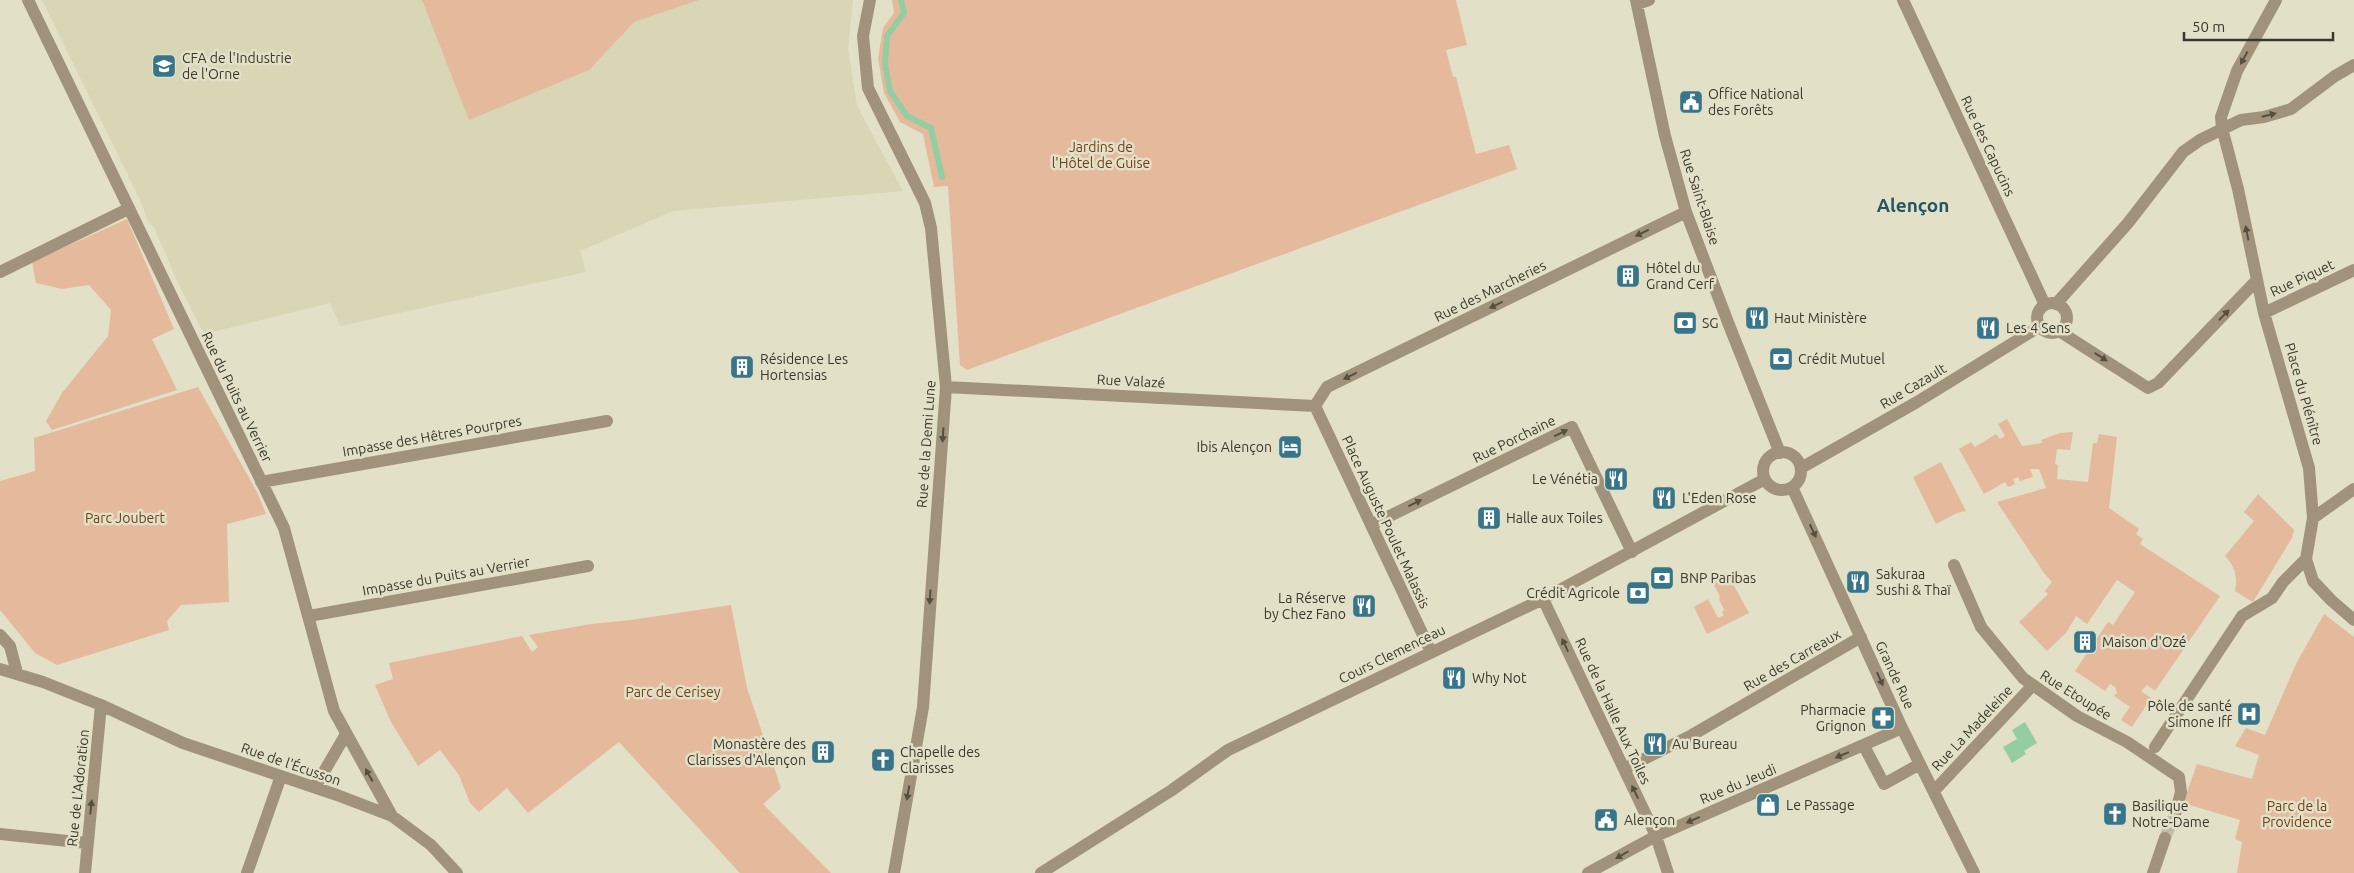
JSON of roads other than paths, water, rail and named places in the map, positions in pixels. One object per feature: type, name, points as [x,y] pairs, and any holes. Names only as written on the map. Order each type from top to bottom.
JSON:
[{"type":"street","name":"Rue du Puits au Verrier","points":[[28,0],[284,528],[334,711],[392,816]]},
{"type":"street","name":"Rue de la Demi Lune","points":[[870,0],[863,36],[868,88],[925,203],[931,228],[946,387],[923,707],[894,873]]},
{"type":"street","name":"Rue des Capucins","points":[[1903,0],[2050,304]]},
{"type":"street","points":[[2222,128],[2221,117],[2237,71],[2276,0]]},
{"type":"street","name":"Rue Saint-Blaise","points":[[1641,1],[1665,136],[1686,212],[1780,452]]},
{"type":"street","points":[[2050,304],[2061,306],[2066,314],[2066,324],[2060,331],[2051,333],[2039,327],[2036,317],[2040,308],[2050,304],[2128,222],[2183,152],[2222,128],[2241,120],[2264,117],[2291,109],[2335,76],[2354,65]]},
{"type":"street","name":"Place du Plénître","points":[[2222,128],[2238,189],[2264,313],[2309,468],[2313,518],[2306,559]]},
{"type":"street","points":[[0,272],[128,209]]},
{"type":"street","name":"Rue des Marcheries","points":[[1314,406],[1327,387],[1686,212]]},
{"type":"street","name":"Rue Piquet","points":[[2264,313],[2354,270]]},
{"type":"street","points":[[2060,331],[2148,388],[2158,383],[2256,281]]},
{"type":"street","name":"Rue Cazault","points":[[1801,468],[1918,402],[2039,327]]},
{"type":"street","name":"Rue Valazé","points":[[946,387],[1314,406]]},
{"type":"street","name":"Place Auguste Poulet Malassis","points":[[1314,406],[1431,652]]},
{"type":"street","name":"Impasse des Hêtres Pourpres","points":[[261,482],[607,420]]},
{"type":"street","name":"Rue Porchaine","points":[[1371,525],[1572,427],[1632,552]]},
{"type":"street","points":[[1780,452],[1796,458],[1801,468],[1800,479],[1792,487],[1780,490],[1774,488],[1765,479],[1766,462],[1780,452]]},
{"type":"street","name":"Cours Clemenceau","points":[[1041,873],[1172,790],[1228,750],[1543,599],[1765,479]]},
{"type":"street","name":"Grande Rue","points":[[1792,487],[1902,728],[1974,873]]},
{"type":"street","points":[[2313,518],[2354,489]]},
{"type":"street","points":[[2152,752],[2242,616],[2272,598],[2283,582],[2306,559],[2313,581],[2354,620]]},
{"type":"street","name":"Impasse du Puits au Verrier","points":[[309,616],[588,566]]},
{"type":"street","name":"Rue Etoupée","points":[[1954,566],[1981,628],[2032,686],[2092,725],[2152,752],[2180,778],[2181,792],[2175,814]]},
{"type":"street","name":"Rue de la Halle Aux Toiles","points":[[1543,599],[1656,836],[1668,873]]},
{"type":"street","points":[[0,635],[10,646],[17,673]]},
{"type":"street","name":"Rue des Carreaux","points":[[1624,769],[1692,735],[1861,637]]},
{"type":"street","name":"Rue de l'Écusson","points":[[0,669],[17,673],[101,705],[183,743],[315,787],[392,816],[430,845],[457,873]]},
{"type":"street","name":"Rue La Madeleine","points":[[1934,791],[2032,686]]},
{"type":"street","name":"Rue de L'Adoration","points":[[85,873],[101,705]]},
{"type":"street","name":"Rue du Jeudi","points":[[1588,873],[1656,836],[1902,728]]},
{"type":"street","points":[[315,787],[346,734]]},
{"type":"street","points":[[1864,746],[1884,784],[1920,764]]},
{"type":"street","points":[[246,873],[281,776]]},
{"type":"street","points":[[0,834],[87,843]]},
{"type":"street","points":[[2153,873],[2166,838]]},
{"type":"waterway","points":[[901,0],[904,13],[887,36],[885,64],[890,91],[907,116],[931,128],[942,177]]},
{"type":"tunnel","points":[[2165,838],[2175,814]]},
{"type":"place","name":"CFA de l'Industrie de l'Orne","points":[[164,66]]},
{"type":"place","name":"Office National des Forêts","points":[[1691,102]]},
{"type":"place","name":"Hôtel du Grand Cerf","points":[[1628,276]]},
{"type":"place","name":"Haut Ministère","points":[[1757,318]]},
{"type":"place","name":"SG","points":[[1685,323]]},
{"type":"place","name":"Les 4 Sens","points":[[1988,328]]},
{"type":"place","name":"Crédit Mutuel","points":[[1781,359]]},
{"type":"place","name":"Résidence Les Hortensias","points":[[742,367]]},
{"type":"place","name":"Ibis Alençon","points":[[1290,447]]},
{"type":"place","name":"Le Vénétia","points":[[1616,479]]},
{"type":"place","name":"L'Eden Rose","points":[[1664,498]]},
{"type":"place","name":"Halle aux Toiles","points":[[1489,518]]},
{"type":"place","name":"BNP Paribas","points":[[1662,578]]},
{"type":"place","name":"Sakuraa Sushi & Thaï","points":[[1858,582]]},
{"type":"place","name":"Crédit Agricole","points":[[1638,593]]},
{"type":"place","name":"La Réserve by Chez Fano","points":[[1364,606]]},
{"type":"place","name":"Maison d'Ozé","points":[[2085,642]]},
{"type":"place","name":"Why Not","points":[[1454,678]]},
{"type":"place","name":"Pôle de santé Simone Iff","points":[[2249,714]]},
{"type":"place","name":"Pharmacie Grignon","points":[[1883,718]]},
{"type":"place","name":"Au Bureau","points":[[1655,744]]},
{"type":"place","name":"Monastère des Clarisses d'Alençon","points":[[823,752]]},
{"type":"place","name":"Chapelle des Clarisses","points":[[883,760]]},
{"type":"place","name":"Le Passage","points":[[1768,805]]},
{"type":"place","name":"Basilique Notre-Dame","points":[[2115,814]]},
{"type":"place","name":"Alençon","points":[[1606,820]]},
{"type":"district","name":"Alençon","points":[[1913,205]]},
{"type":"park label","name":"Jardins de l'Hôtel de Guise","points":[[1101,156]]},
{"type":"park label","name":"Parc Joubert","points":[[125,518]]},
{"type":"park label","name":"Parc de Cerisey","points":[[673,692]]},
{"type":"park label","name":"Parc de la Providence","points":[[2297,814]]}]
